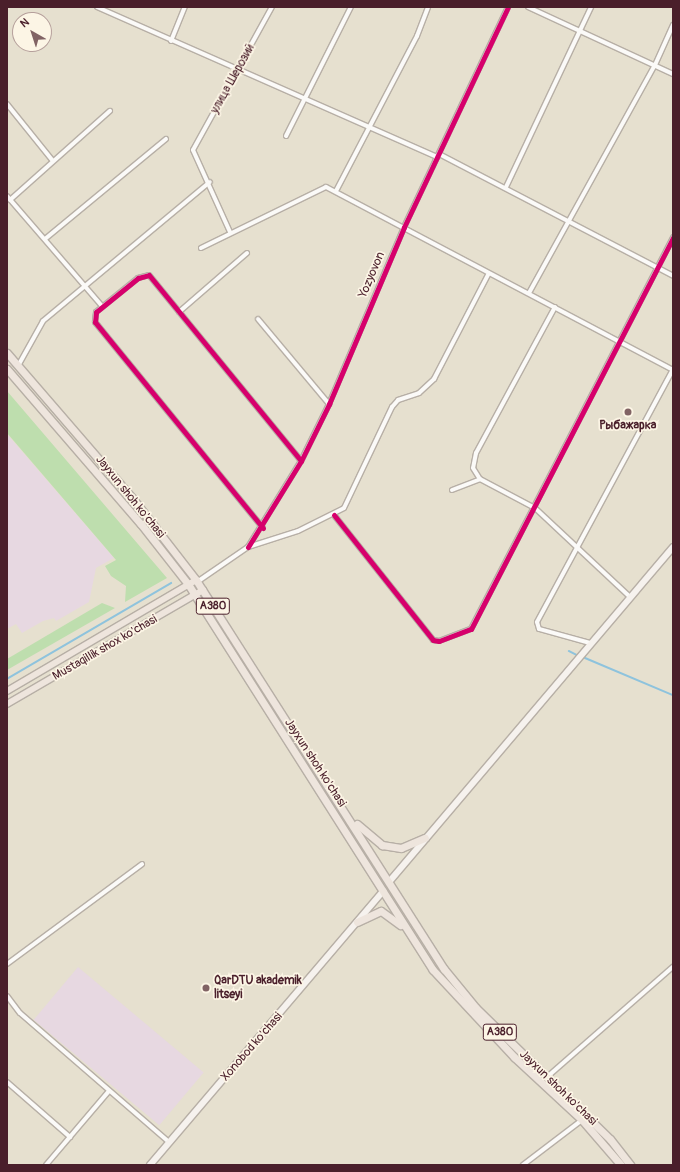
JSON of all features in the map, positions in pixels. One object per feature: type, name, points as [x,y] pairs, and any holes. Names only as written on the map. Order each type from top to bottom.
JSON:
[{"type":"highway","name":"Jayxun shoh ko'chasi","points":[[7,353],[133,499],[203,590],[350,817],[444,969],[476,1008],[610,1139],[630,1165]]},
{"type":"highway","name":"Jayxun shoh ko'chasi","points":[[7,369],[141,524],[188,584],[415,943],[470,1013],[582,1120],[621,1165]]},
{"type":"highway","points":[[350,817],[382,845],[401,848],[425,838]]},
{"type":"highway","points":[[357,922],[381,912],[390,914],[415,943]]},
{"type":"main road","points":[[390,882],[425,838],[673,547]]},
{"type":"main road","name":"Mustaqillik shox ko'chasi","points":[[7,691],[188,584],[196,581]]},
{"type":"main road","name":"Mustaqillik shox ko'chasi","points":[[7,704],[203,590]]},
{"type":"main road","name":"Xonobod ko'chasi","points":[[150,1165],[383,891]]},
{"type":"street","points":[[97,7],[106,9],[171,41],[305,100],[438,155],[506,187],[673,276]]},
{"type":"street","points":[[171,41],[185,7]]},
{"type":"street","name":"улица Шерозий","points":[[210,182],[194,150],[272,7]]},
{"type":"street","points":[[286,136],[351,7]]},
{"type":"street","points":[[336,191],[371,128],[428,7]]},
{"type":"street","name":"Yozyovon","points":[[248,548],[263,528],[301,461],[329,404],[404,227],[508,7]]},
{"type":"street","points":[[528,7],[582,30],[673,74]]},
{"type":"street","points":[[506,187],[582,30],[591,7]]},
{"type":"street","points":[[529,293],[570,222],[655,65],[673,25]]},
{"type":"street","points":[[7,104],[52,160]]},
{"type":"street","points":[[10,200],[52,160],[110,111]]},
{"type":"street","points":[[45,239],[166,139]]},
{"type":"street","points":[[18,366],[43,321],[210,182],[230,232]]},
{"type":"street","points":[[201,248],[230,232],[322,189],[336,191],[673,370],[536,626],[590,643]]},
{"type":"street","points":[[7,196],[101,305]]},
{"type":"street","points":[[334,515],[433,640],[439,641],[471,629],[535,508],[656,267],[673,237]]},
{"type":"street","points":[[179,312],[246,253]]},
{"type":"street","points":[[196,581],[248,548],[334,515],[347,502],[392,407],[398,400],[419,393],[434,379],[489,273]]},
{"type":"street","points":[[263,528],[94,322],[101,305],[146,274],[301,461]]},
{"type":"street","points":[[555,307],[476,453],[473,468],[480,479],[535,508],[630,597]]},
{"type":"street","points":[[258,319],[329,404]]},
{"type":"street","points":[[452,490],[480,479]]},
{"type":"street","points":[[7,964],[142,864]]},
{"type":"street","points":[[546,1078],[673,967]]},
{"type":"street","points":[[7,996],[20,1013],[169,1142]]},
{"type":"street","points":[[7,1082],[70,1137]]},
{"type":"street","points":[[46,1165],[109,1091]]},
{"type":"street","points":[[523,1165],[582,1120]]},
{"type":"shaded area","points":[[7,434],[114,558],[96,568],[89,602],[56,621],[54,618],[43,621],[22,633],[16,624],[7,629]]},
{"type":"shaded area","points":[[78,967],[204,1072],[159,1125],[34,1020]]},
{"type":"green space","points":[[7,391],[167,578],[125,602],[126,586],[111,576],[105,566],[116,560],[7,433]]},
{"type":"green space","points":[[102,603],[115,608],[7,670],[7,659]]},
{"type":"waterway","points":[[7,679],[171,583]]},
{"type":"waterway","points":[[569,651],[579,656]]},
{"type":"waterway","points":[[583,657],[673,695]]},
{"type":"cycle path","points":[[248,547],[301,461],[329,404],[404,227],[508,7]]},
{"type":"cycle path","points":[[334,515],[433,640],[439,641],[471,629],[673,237]]},
{"type":"cycle path","points":[[263,528],[95,322],[96,312],[138,278],[149,275],[301,461]]},
{"type":"place","name":"Рыбажарка","points":[[628,412]]},
{"type":"place","name":"QarDTU akademik litseyi","points":[[206,988]]}]
